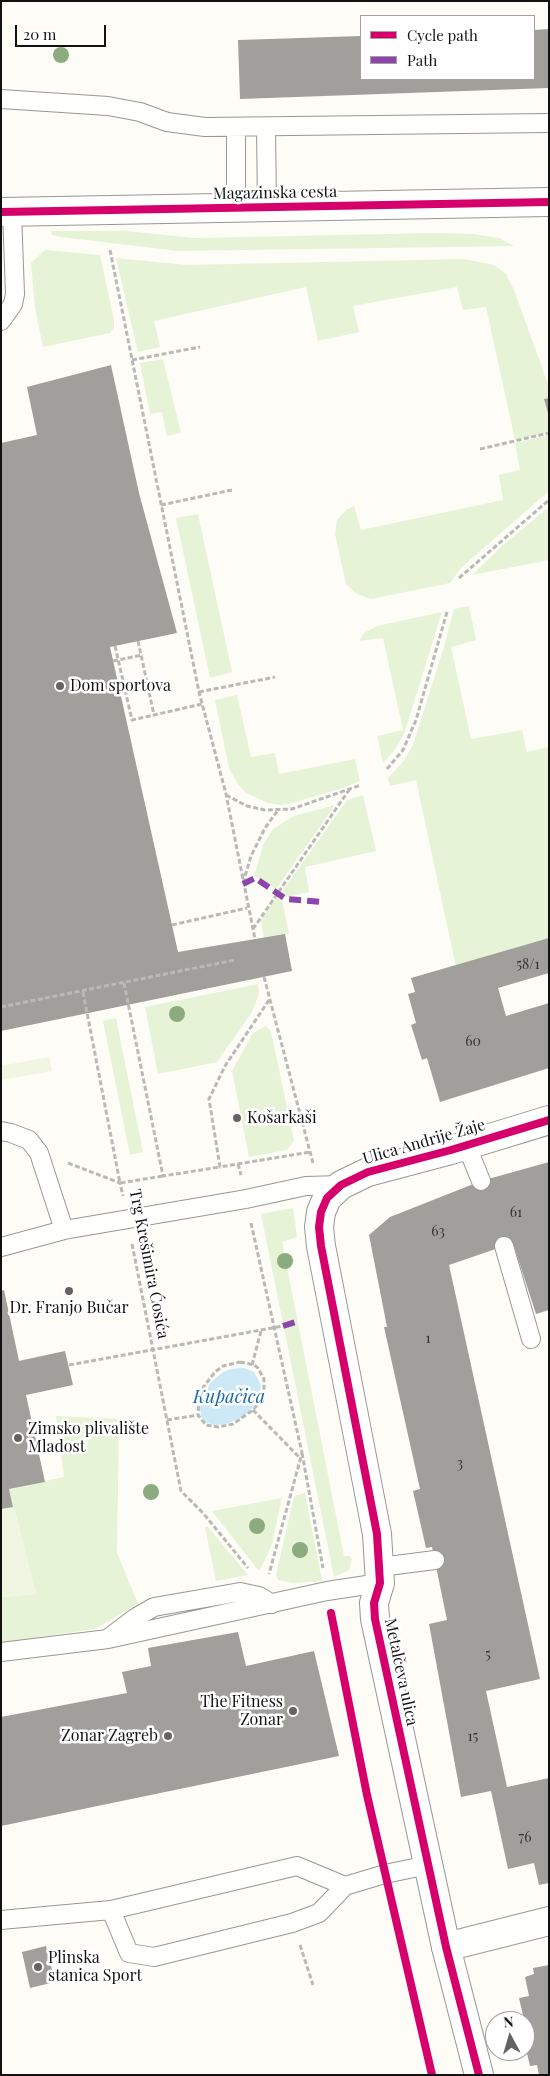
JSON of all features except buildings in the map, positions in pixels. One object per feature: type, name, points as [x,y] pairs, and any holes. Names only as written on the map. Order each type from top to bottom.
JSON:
[{"type":"street","name":"Magazinska cesta","points":[[6,212],[549,202]]},
{"type":"street","name":"Ulica Andrije Žaje","points":[[321,1212],[327,1198],[341,1185],[368,1172],[549,1120]]},
{"type":"street","name":"Metalčeva ulica","points":[[321,1212],[319,1227],[321,1246],[377,1534],[380,1575],[374,1603],[375,1619],[446,1947],[479,2075]]},
{"type":"street","points":[[446,1947],[549,1921]]},
{"type":"lane","points":[[1,99],[108,106],[140,112],[167,122],[205,127],[266,128],[549,123]]},
{"type":"lane","points":[[236,127],[236,207]]},
{"type":"lane","points":[[266,128],[267,207]]},
{"type":"lane","points":[[1,321],[13,304],[15,294],[8,252],[6,212]]},
{"type":"lane","points":[[1,1131],[29,1140],[39,1153],[64,1230]]},
{"type":"lane","points":[[466,1144],[481,1182]]},
{"type":"lane","points":[[1,1247],[64,1230],[128,1220],[306,1186],[341,1185]]},
{"type":"lane","points":[[504,1246],[531,1339]]},
{"type":"lane","points":[[1,1652],[108,1639],[327,1591],[435,1560]]},
{"type":"lane","points":[[111,1910],[129,1953],[154,1957],[301,1920],[319,1913],[345,1886],[385,1874],[428,1865]]},
{"type":"lane","points":[[1,1920],[111,1910],[297,1866],[345,1886]]},
{"type":"path","points":[[110,250],[199,692],[226,794],[247,908],[255,939]]},
{"type":"path","points":[[132,360],[200,347]]},
{"type":"path","points":[[480,449],[549,433]]},
{"type":"path","points":[[161,505],[232,490]]},
{"type":"path","points":[[458,578],[549,500]]},
{"type":"path","points":[[387,769],[403,750],[416,720],[447,612]]},
{"type":"path","points":[[138,641],[154,715]]},
{"type":"path","points":[[115,646],[132,720],[202,704]]},
{"type":"path","points":[[113,661],[142,655]]},
{"type":"path","points":[[199,692],[275,677]]},
{"type":"path","points":[[226,794],[247,806],[278,810],[292,809],[361,785]]},
{"type":"path","points":[[253,929],[349,790]]},
{"type":"path","points":[[243,884],[251,856],[265,828],[278,810]]},
{"type":"path","points":[[172,925],[247,908]]},
{"type":"path","points":[[1,1007],[235,960]]},
{"type":"path","points":[[264,977],[313,1166]]},
{"type":"path","points":[[220,1167],[209,1099],[225,1066],[269,1000]]},
{"type":"path","points":[[238,1164],[302,1452],[324,1577]]},
{"type":"path","points":[[252,1365],[261,1331]]},
{"type":"path","points":[[240,1362],[252,1365],[261,1373],[264,1385],[264,1393],[253,1410],[233,1424],[218,1427],[206,1425],[198,1415],[199,1398],[202,1389],[223,1366],[240,1362]]},
{"type":"path","points":[[253,1410],[300,1459]]},
{"type":"path","points":[[167,1420],[198,1415]]},
{"type":"path","points":[[267,1580],[302,1452]]},
{"type":"path","points":[[305,1961],[313,1985]]},
{"type":"green space","points":[[51,231],[126,231],[195,238],[436,233],[473,234],[499,238],[514,246],[178,251],[61,237],[52,235]]},
{"type":"green space","points":[[45,250],[100,255],[114,320],[114,327],[110,333],[43,347],[35,308],[31,263]]},
{"type":"green space","points":[[116,258],[187,265],[464,259],[494,265],[506,274],[514,290],[549,387],[549,398],[544,400],[549,414],[549,432],[515,440],[486,307],[463,310],[457,287],[353,306],[359,332],[318,341],[306,287],[154,321],[160,347],[138,352]]},
{"type":"green space","points":[[163,359],[181,433],[167,436],[162,412],[150,414],[140,363]]},
{"type":"green space","points":[[549,435],[549,491],[462,567],[450,583],[371,599],[357,594],[346,584],[335,534],[337,520],[346,510],[354,506],[361,530],[503,500],[499,475],[520,470],[515,443]]},
{"type":"green space","points":[[549,507],[549,560],[472,575],[503,545]]},
{"type":"green space","points":[[198,514],[232,672],[210,678],[176,518]]},
{"type":"green space","points":[[469,606],[476,640],[451,647],[471,739],[522,730],[527,752],[549,747],[549,938],[456,967],[416,780],[390,786],[388,778],[402,763],[413,745],[454,609]]},
{"type":"green space","points":[[442,612],[405,731],[396,748],[383,763],[377,736],[403,730],[383,638],[359,641],[364,633],[377,626]]},
{"type":"green space","points":[[237,695],[251,757],[275,753],[279,774],[355,759],[360,781],[343,788],[280,805],[268,803],[246,793],[238,784],[229,768],[215,700]]},
{"type":"green space","points":[[363,795],[376,851],[305,867],[309,892],[288,897],[281,893],[347,800]]},
{"type":"green space","points":[[335,805],[276,889],[254,876],[264,843],[273,829],[294,816]]},
{"type":"green space","points":[[278,896],[282,899],[289,934],[264,938],[261,920]]},
{"type":"green space","points":[[258,984],[259,994],[252,1012],[217,1062],[158,1074],[145,1007]]},
{"type":"green space","points":[[116,1018],[143,1152],[130,1155],[103,1021]]},
{"type":"green space","points":[[266,1026],[271,1031],[294,1141],[287,1150],[249,1157],[232,1071],[253,1033]]},
{"type":"green space","points":[[49,1057],[52,1071],[1,1080],[1,1066]]},
{"type":"green space","points":[[293,1208],[297,1237],[282,1242],[344,1556],[350,1556],[352,1559],[349,1570],[334,1577],[261,1214]]},
{"type":"green space","name":"Zimsko plivalište Mladost","points":[[4,1290],[19,1360],[65,1351],[73,1385],[26,1395],[45,1482],[9,1490],[36,1594],[1,1597],[1,1291]]},
{"type":"green space","points":[[56,1416],[119,1419],[117,1553],[138,1604],[95,1629],[1,1643],[1,1597],[36,1594],[9,1489],[64,1477]]},
{"type":"green space","points":[[305,1493],[322,1581],[293,1583],[278,1580],[276,1575],[294,1496]]},
{"type":"green space","points":[[282,1498],[272,1544],[260,1570],[258,1570],[212,1511]]},
{"type":"green space","points":[[205,1527],[208,1527],[248,1575],[216,1581]]},
{"type":"water","name":"Kupačica","points":[[244,1368],[254,1372],[261,1385],[259,1395],[252,1408],[243,1417],[226,1424],[214,1425],[205,1422],[201,1416],[200,1407],[210,1383],[223,1372]]},
{"type":"marked path","points":[[243,884],[255,878],[286,899],[322,902]]},
{"type":"marked path","points":[[283,1326],[299,1321]]},
{"type":"cycle path","points":[[1,212],[549,202]]},
{"type":"cycle path","points":[[479,2075],[446,1947],[375,1619],[374,1603],[380,1583],[377,1534],[321,1246],[319,1227],[321,1212],[327,1198],[341,1185],[368,1172],[451,1150],[549,1120]]},
{"type":"cycle path","points":[[331,1613],[367,1795],[432,2075]]},
{"type":"place","name":"Dom sportova","points":[[60,686]]},
{"type":"place","name":"Košarkaši","points":[[237,1118]]},
{"type":"place","name":"Dr. Franjo Bučar","points":[[69,1291]]},
{"type":"place","name":"Zimsko plivalište Mladost","points":[[18,1438]]},
{"type":"place","name":"The Fitness Zonar","points":[[293,1711]]},
{"type":"place","name":"Zonar Zagreb","points":[[168,1736]]},
{"type":"place","name":"Plinska stanica Sport","points":[[38,1967]]}]
